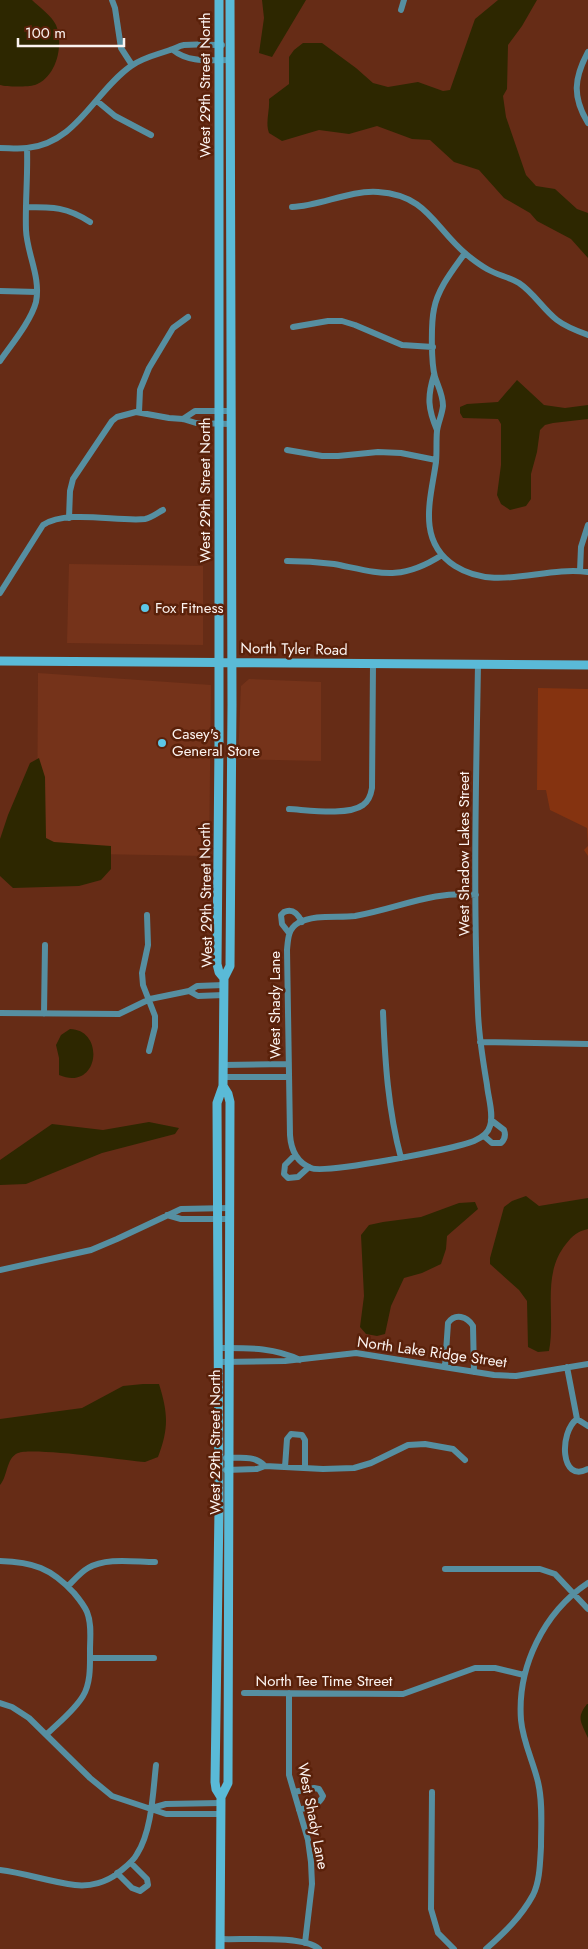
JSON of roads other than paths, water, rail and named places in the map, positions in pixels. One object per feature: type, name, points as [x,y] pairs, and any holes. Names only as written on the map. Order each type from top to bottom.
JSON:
[{"type":"main road","name":"West 29th Street North","points":[[218,0],[218,964],[224,986]]},
{"type":"main road","name":"West 29th Street North","points":[[221,1800],[215,1782],[219,1362],[217,1103],[223,1082],[224,986],[230,966],[230,0]]},
{"type":"main road","name":"North Tyler Road","points":[[0,660],[588,665]]},
{"type":"main road","points":[[219,809],[230,809]]},
{"type":"main road","name":"West 29th Street North","points":[[220,1949],[221,1800],[228,1783],[230,1102],[223,1082]]},
{"type":"main road","points":[[216,1629],[228,1629]]},
{"type":"street","points":[[112,0],[121,48],[132,65]]},
{"type":"street","points":[[401,10],[404,0]]},
{"type":"street","points":[[0,148],[27,148],[47,143],[65,134],[75,126],[122,74],[132,65],[150,56],[173,50],[183,45],[230,45]]},
{"type":"street","points":[[173,50],[180,56],[189,59],[230,60]]},
{"type":"street","points":[[588,52],[578,72],[577,90],[579,109],[588,123]]},
{"type":"street","points":[[97,101],[115,116],[150,135]]},
{"type":"street","points":[[0,361],[31,314],[36,303],[37,280],[27,239],[27,148]]},
{"type":"street","points":[[292,207],[306,207],[363,193],[394,194],[414,203],[431,214],[465,253],[487,269],[518,282],[537,297],[556,319],[572,329],[588,335]]},
{"type":"street","points":[[26,207],[70,210],[90,222]]},
{"type":"street","points":[[437,430],[430,414],[429,403],[429,391],[434,375],[432,331],[434,307],[442,286],[465,253]]},
{"type":"street","points":[[0,291],[37,292]]},
{"type":"street","points":[[139,412],[140,390],[149,368],[173,328],[188,317]]},
{"type":"street","points":[[293,327],[328,321],[342,321],[355,324],[402,345],[433,347]]},
{"type":"street","points":[[434,375],[441,389],[443,405],[437,430],[436,460],[428,504],[428,523],[442,555],[454,565],[470,574],[484,578],[496,579],[553,571],[588,572]]},
{"type":"street","points":[[183,418],[195,411],[230,411]]},
{"type":"street","points":[[69,518],[70,491],[73,479],[112,421],[126,414],[139,412],[169,418],[183,418],[196,423],[230,424]]},
{"type":"street","points":[[287,450],[322,456],[378,452],[401,453],[436,460]]},
{"type":"street","points":[[0,593],[44,525],[50,520],[58,518],[147,519],[163,510]]},
{"type":"street","points":[[580,571],[581,547],[588,525]]},
{"type":"street","points":[[287,561],[313,561],[390,574],[425,566],[442,555]]},
{"type":"street","points":[[289,809],[354,810],[364,804],[370,797],[372,788],[373,664]]},
{"type":"street","name":"West Shadow Lakes Street","points":[[478,665],[476,895],[480,1042],[491,1120]]},
{"type":"street","points":[[289,933],[294,927],[310,919],[358,916],[432,896],[460,893],[476,895]]},
{"type":"street","name":"West Shady Lane","points":[[295,1155],[290,1135],[288,1077],[287,950],[289,933],[282,924],[281,915],[284,912],[295,912],[302,922]]},
{"type":"street","points":[[147,915],[148,945],[142,973],[143,985],[155,1016],[155,1027],[148,1051]]},
{"type":"street","points":[[44,1014],[45,945]]},
{"type":"street","points":[[0,1013],[119,1014],[150,999],[189,991],[197,986],[224,986]]},
{"type":"street","points":[[383,1012],[390,1103],[395,1136],[401,1158]]},
{"type":"street","points":[[480,1042],[588,1044]]},
{"type":"street","points":[[224,1065],[288,1064]]},
{"type":"street","points":[[223,1082],[288,1077]]},
{"type":"street","points":[[309,1168],[298,1178],[288,1178],[284,1174],[285,1165],[295,1155],[309,1168],[318,1170],[401,1158],[473,1142],[484,1136],[491,1120],[504,1130],[505,1136],[501,1143],[492,1143],[484,1136]]},
{"type":"street","points":[[0,1270],[90,1250],[117,1240],[180,1208],[229,1208]]},
{"type":"street","points":[[195,1209],[195,1219]]},
{"type":"street","points":[[167,1215],[181,1219],[229,1218]]},
{"type":"street","points":[[445,1367],[448,1323],[456,1316],[464,1317],[470,1320],[473,1326],[474,1372]]},
{"type":"street","name":"North Lake Ridge Street","points":[[218,1348],[271,1349],[302,1360]]},
{"type":"street","name":"North Lake Ridge Street","points":[[219,1362],[302,1360],[356,1353],[494,1375],[516,1376],[588,1364]]},
{"type":"street","points":[[567,1367],[577,1419],[588,1426]]},
{"type":"street","points":[[577,1419],[571,1423],[566,1434],[565,1458],[570,1468],[576,1471],[582,1472],[588,1469]]},
{"type":"street","points":[[284,1467],[286,1439],[291,1434],[296,1434],[302,1435],[305,1440],[305,1468]]},
{"type":"street","points":[[218,1470],[257,1469],[264,1466],[354,1468],[371,1463],[408,1445],[439,1446],[453,1449],[465,1460]]},
{"type":"street","points":[[218,1458],[248,1458],[259,1460],[264,1466]]},
{"type":"street","points":[[0,1561],[19,1561],[40,1566],[52,1573],[68,1586],[82,1602],[87,1612],[90,1624],[88,1683],[84,1694],[74,1708],[46,1735]]},
{"type":"street","points":[[68,1586],[86,1568],[96,1564],[155,1562]]},
{"type":"street","points":[[445,1569],[540,1569],[555,1574],[588,1609]]},
{"type":"street","points":[[486,1949],[518,1918],[534,1894],[540,1867],[541,1806],[538,1783],[524,1738],[521,1718],[524,1675],[538,1639],[562,1605],[588,1583]]},
{"type":"street","points":[[90,1658],[154,1658]]},
{"type":"street","name":"North Tee Time Street","points":[[244,1692],[404,1694],[462,1672],[485,1667],[524,1675]]},
{"type":"street","name":"West Shady Lane","points":[[289,1693],[289,1775],[308,1840],[312,1862],[312,1884],[305,1943]]},
{"type":"street","points":[[0,1703],[12,1707],[29,1718],[90,1778],[112,1796],[166,1814],[221,1814]]},
{"type":"street","points":[[0,1870],[76,1885],[102,1882],[118,1873],[131,1863],[138,1853],[145,1835],[151,1808],[156,1765]]},
{"type":"street","points":[[294,1792],[314,1788],[319,1789],[322,1796],[321,1800],[316,1804],[299,1810]]},
{"type":"street","points":[[432,1792],[431,1910],[438,1933],[454,1949]]},
{"type":"street","points":[[151,1808],[166,1804],[221,1800]]},
{"type":"street","points":[[118,1873],[132,1888],[140,1892],[144,1889],[148,1885],[147,1879],[131,1863]]},
{"type":"street","points":[[220,1939],[288,1940],[305,1943],[319,1949]]},
{"type":"place","name":"Fox Fitness","points":[[145,608]]},
{"type":"place","name":"Casey's General Store","points":[[162,743]]}]
